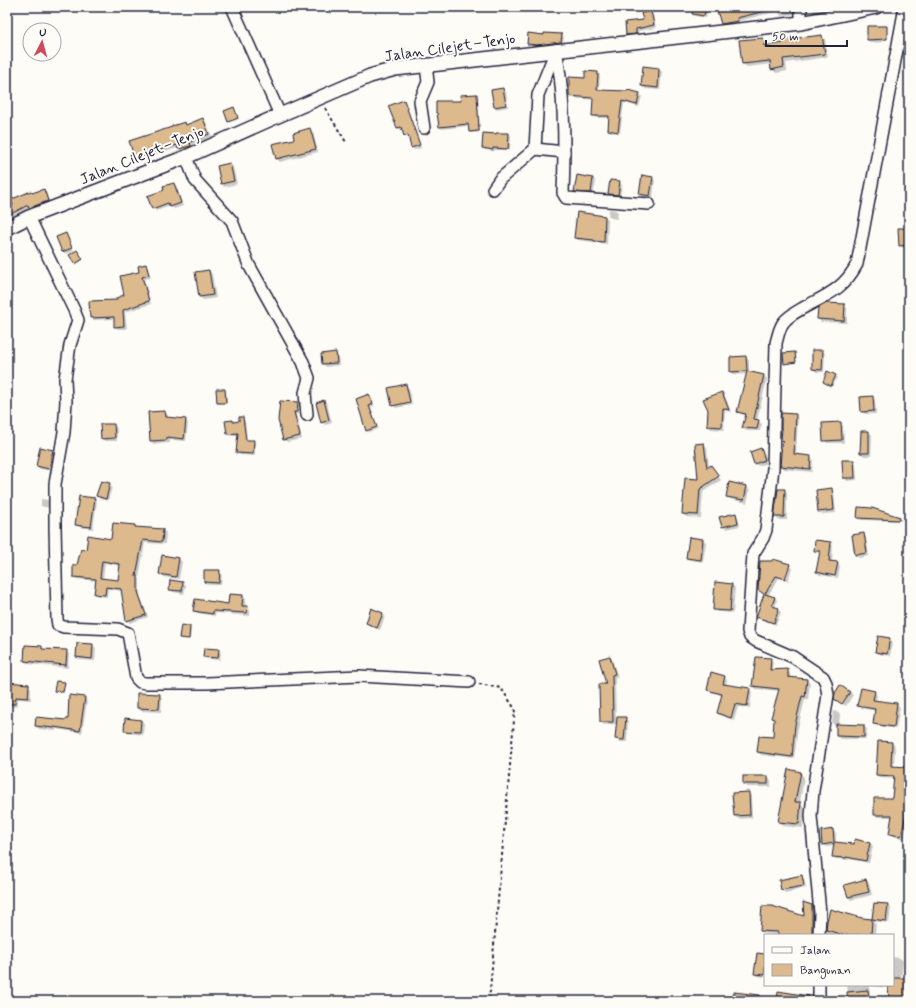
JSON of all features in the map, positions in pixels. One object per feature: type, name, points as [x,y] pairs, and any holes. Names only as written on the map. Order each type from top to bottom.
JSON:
[{"type":"main road","name":"Jalan Cilejet–Tenjo","points":[[7,228],[30,217],[186,157],[280,114],[319,99],[370,76],[395,69],[801,23],[876,7]]},
{"type":"main road","points":[[904,7],[909,7]]},
{"type":"street","points":[[232,7],[280,114]]},
{"type":"street","points":[[801,7],[801,23]]},
{"type":"street","points":[[819,934],[820,913],[811,816],[813,791],[828,695],[826,683],[823,678],[793,657],[750,637],[748,631],[751,562],[755,548],[763,538],[766,530],[773,468],[776,343],[779,330],[784,322],[792,315],[837,290],[846,281],[857,264],[904,7]]},
{"type":"street","points":[[493,189],[500,179],[534,152],[538,95],[556,50]]},
{"type":"street","points":[[556,50],[561,86],[564,152],[563,193],[566,198],[649,204]]},
{"type":"street","points":[[424,128],[420,101],[428,82],[426,65]]},
{"type":"street","points":[[535,149],[564,152]]},
{"type":"street","points":[[186,157],[195,180],[232,221],[249,265],[303,362],[309,378],[305,393],[306,415]]},
{"type":"street","points":[[30,217],[78,320],[70,345],[65,379],[66,401],[64,432],[55,484],[54,526],[58,624],[64,628],[118,629],[128,633],[136,678],[140,682],[145,683],[207,683],[359,676],[469,682]]},
{"type":"street","points":[[819,986],[819,1001]]},
{"type":"path","points":[[319,99],[346,142]]},
{"type":"path","points":[[469,682],[501,688],[515,709],[489,1001]]},
{"type":"green space","points":[[909,436],[909,546],[907,543],[907,486]]},
{"type":"building","points":[[693,7],[706,7],[704,16],[692,14]]},
{"type":"building","points":[[716,7],[768,7],[769,10],[737,18],[738,21],[721,24]]},
{"type":"building","points":[[651,11],[654,25],[636,29],[636,34],[626,35],[625,22],[643,20],[641,13]]},
{"type":"building","points":[[867,26],[887,26],[887,39],[867,40]]},
{"type":"building","points":[[528,33],[544,35],[544,33],[562,34],[561,42],[537,45],[527,44]]},
{"type":"building","points":[[822,35],[825,54],[783,59],[784,67],[771,70],[770,61],[742,64],[739,40],[763,38],[764,46],[783,43],[783,40]]},
{"type":"building","points":[[643,66],[659,68],[658,88],[641,86]]},
{"type":"building","points":[[585,71],[598,72],[597,90],[628,90],[640,93],[637,105],[622,101],[618,132],[608,130],[609,116],[592,116],[593,98],[569,96],[569,77],[585,78]]},
{"type":"building","points":[[503,88],[506,105],[494,107],[491,90]]},
{"type":"building","points":[[477,94],[479,131],[469,132],[468,124],[439,127],[436,113],[436,101],[461,101],[460,95]]},
{"type":"building","points":[[404,100],[420,145],[411,148],[408,135],[404,136],[401,127],[397,128],[388,106]]},
{"type":"building","points":[[234,107],[238,118],[228,122],[224,111]]},
{"type":"building","points":[[203,118],[209,134],[190,142],[191,146],[178,149],[177,145],[149,153],[149,155],[135,159],[129,141],[185,122],[186,125]]},
{"type":"building","points":[[310,128],[316,149],[276,159],[272,144],[294,139],[293,133]]},
{"type":"building","points":[[483,133],[509,133],[508,149],[493,148],[493,150],[482,148]]},
{"type":"building","points":[[230,163],[234,181],[221,184],[217,166]]},
{"type":"building","points":[[577,175],[593,178],[591,193],[574,192]]},
{"type":"building","points":[[642,175],[653,177],[650,196],[639,194]]},
{"type":"building","points":[[610,180],[620,181],[618,195],[608,194]]},
{"type":"building","points":[[174,183],[181,203],[170,207],[168,203],[152,209],[147,196],[164,190],[163,186]]},
{"type":"building","points":[[44,189],[48,201],[29,208],[28,205],[7,216],[7,205],[13,205],[10,200],[31,191],[32,193]]},
{"type":"building","points":[[577,212],[605,216],[604,242],[574,238]]},
{"type":"building","points":[[898,228],[908,228],[909,245],[899,246]]},
{"type":"building","points":[[66,233],[72,248],[62,252],[56,237]]},
{"type":"building","points":[[77,250],[83,259],[75,264],[69,255]]},
{"type":"building","points":[[146,264],[149,275],[142,277],[149,301],[123,310],[124,326],[114,327],[114,317],[90,318],[89,301],[117,300],[116,298],[124,295],[120,276],[139,272],[138,266]]},
{"type":"building","points":[[209,270],[213,295],[199,297],[195,272]]},
{"type":"building","points":[[827,303],[845,304],[844,321],[817,319],[818,308]]},
{"type":"building","points":[[812,350],[823,350],[822,370],[812,369]]},
{"type":"building","points":[[336,352],[337,363],[322,364],[321,354]]},
{"type":"building","points":[[795,352],[796,362],[784,364],[783,353]]},
{"type":"building","points":[[746,356],[747,371],[730,372],[730,357]]},
{"type":"building","points":[[747,371],[764,375],[754,419],[759,420],[757,429],[742,428],[746,414],[737,412]]},
{"type":"building","points":[[827,371],[836,375],[831,386],[823,382]]},
{"type":"building","points":[[406,384],[410,402],[392,406],[388,388]]},
{"type":"building","points":[[216,389],[225,389],[226,403],[217,403]]},
{"type":"building","points":[[722,392],[729,410],[723,408],[722,427],[707,426],[708,410],[703,399]]},
{"type":"building","points":[[369,394],[373,404],[369,406],[377,427],[366,431],[356,399]]},
{"type":"building","points":[[873,396],[874,411],[861,412],[860,397]]},
{"type":"building","points":[[324,400],[329,420],[321,423],[316,403]]},
{"type":"building","points":[[280,401],[298,402],[297,412],[294,412],[300,436],[283,440],[278,420]]},
{"type":"building","points":[[165,411],[166,417],[186,419],[184,439],[167,437],[167,440],[150,441],[148,412]]},
{"type":"building","points":[[781,413],[796,414],[794,454],[811,456],[810,469],[780,466],[782,442],[784,441],[781,440]]},
{"type":"building","points":[[239,417],[243,417],[246,440],[254,440],[253,454],[236,453],[238,433],[227,434],[225,421],[239,421]]},
{"type":"building","points":[[841,422],[842,440],[823,441],[822,423]]},
{"type":"building","points":[[100,424],[114,424],[115,438],[101,439]]},
{"type":"building","points":[[861,431],[869,431],[869,453],[860,453]]},
{"type":"building","points":[[704,443],[707,468],[711,465],[719,476],[700,489],[698,515],[682,514],[685,478],[698,479],[695,444]]},
{"type":"building","points":[[40,447],[53,450],[49,469],[36,466]]},
{"type":"building","points":[[761,448],[765,460],[754,464],[750,452]]},
{"type":"building","points":[[842,460],[854,460],[855,478],[843,478]]},
{"type":"building","points":[[101,481],[110,483],[106,499],[96,496]]},
{"type":"building","points":[[729,482],[747,486],[744,500],[726,497]]},
{"type":"building","points":[[832,488],[834,510],[818,512],[816,490]]},
{"type":"building","points":[[778,489],[785,489],[784,517],[774,517]]},
{"type":"building","points":[[79,496],[95,498],[91,527],[75,525]]},
{"type":"building","points":[[858,507],[872,508],[900,517],[899,520],[857,518]]},
{"type":"building","points":[[736,513],[738,523],[722,527],[719,517]]},
{"type":"building","points":[[113,523],[135,525],[135,527],[163,529],[162,542],[143,540],[136,576],[138,576],[138,592],[146,615],[126,621],[121,589],[106,587],[105,595],[94,594],[96,579],[73,577],[73,565],[77,565],[81,549],[86,550],[88,535],[111,539]],"holes":[[[102,561],[120,564],[118,580],[100,578]]]},
{"type":"building","points":[[864,533],[867,553],[855,555],[852,535]]},
{"type":"building","points":[[689,537],[703,539],[701,560],[686,558]]},
{"type":"building","points":[[815,540],[831,542],[829,561],[838,562],[835,576],[816,572],[820,551],[814,551]]},
{"type":"building","points":[[162,555],[179,558],[176,577],[159,574]]},
{"type":"building","points":[[773,559],[790,564],[785,579],[776,576],[765,594],[775,597],[772,606],[779,608],[774,623],[756,617],[764,594],[758,590],[760,561],[772,561]]},
{"type":"building","points":[[204,570],[220,570],[219,583],[204,582]]},
{"type":"building","points":[[170,580],[183,582],[182,591],[169,590]]},
{"type":"building","points":[[715,582],[732,584],[730,611],[713,610]]},
{"type":"building","points":[[229,594],[243,595],[242,606],[248,606],[247,613],[213,611],[213,614],[193,611],[195,599],[228,604]]},
{"type":"building","points":[[371,608],[383,613],[377,628],[366,623]]},
{"type":"building","points":[[181,625],[190,626],[189,639],[179,638]]},
{"type":"building","points":[[878,636],[890,638],[887,654],[875,652]]},
{"type":"building","points":[[77,643],[93,644],[92,659],[76,657]]},
{"type":"building","points":[[25,645],[42,646],[42,649],[67,650],[66,665],[24,661]]},
{"type":"building","points":[[204,648],[219,649],[218,658],[203,657]]},
{"type":"building","points":[[610,656],[615,674],[612,675],[613,722],[600,722],[599,684],[606,684],[599,659]]},
{"type":"building","points":[[756,657],[771,658],[770,670],[788,669],[788,677],[807,679],[805,697],[802,696],[795,725],[792,757],[757,752],[759,736],[773,737],[774,719],[771,718],[779,689],[752,686]]},
{"type":"building","points":[[711,672],[725,676],[723,684],[750,688],[747,706],[735,704],[731,718],[717,713],[722,694],[707,690]]},
{"type":"building","points":[[56,681],[65,682],[63,692],[54,691]]},
{"type":"building","points":[[7,682],[29,684],[28,698],[16,697],[15,704],[7,704]]},
{"type":"building","points":[[840,685],[850,692],[842,704],[834,699],[835,693]]},
{"type":"building","points":[[861,688],[875,691],[873,700],[897,703],[894,727],[873,724],[875,709],[857,706]]},
{"type":"building","points":[[137,693],[160,694],[159,709],[137,708]]},
{"type":"building","points":[[69,695],[85,697],[80,731],[35,726],[36,717],[68,719]]},
{"type":"building","points":[[617,717],[626,717],[624,740],[615,739]]},
{"type":"building","points":[[125,718],[141,720],[140,732],[124,731]]},
{"type":"building","points":[[836,724],[864,725],[864,737],[836,736]]},
{"type":"building","points":[[878,741],[892,742],[891,766],[908,767],[909,770],[909,789],[906,789],[905,804],[908,805],[901,836],[889,834],[892,815],[874,815],[874,798],[892,798],[894,776],[876,775]]},
{"type":"building","points":[[788,769],[801,772],[795,802],[801,802],[799,824],[778,822]]},
{"type":"building","points":[[743,776],[768,776],[768,784],[743,784]]},
{"type":"building","points":[[749,792],[750,815],[734,816],[732,793]]},
{"type":"building","points":[[833,829],[834,842],[854,844],[855,839],[870,843],[866,861],[846,857],[832,857],[834,843],[822,845],[821,831]]},
{"type":"building","points":[[802,875],[804,886],[781,890],[779,880]]},
{"type":"building","points":[[866,879],[869,892],[848,897],[844,885]]},
{"type":"building","points":[[803,902],[812,905],[812,934],[778,934],[778,932],[760,931],[762,906],[772,906],[804,916]]},
{"type":"building","points":[[874,903],[888,904],[886,921],[872,919]]},
{"type":"building","points":[[830,909],[862,918],[872,919],[871,934],[840,934],[826,930]]},
{"type":"building","points":[[757,953],[764,954],[764,975],[754,974]]},
{"type":"building","points":[[894,978],[909,978],[909,1000],[899,999],[899,1001],[889,1001],[888,986],[894,986]]},
{"type":"building","points":[[868,990],[869,1001],[848,1001],[847,992]]},
{"type":"building","points":[[778,991],[809,996],[809,1001],[777,1001]]},
{"type":"building","points":[[734,992],[760,995],[760,1001],[733,1001]]}]
